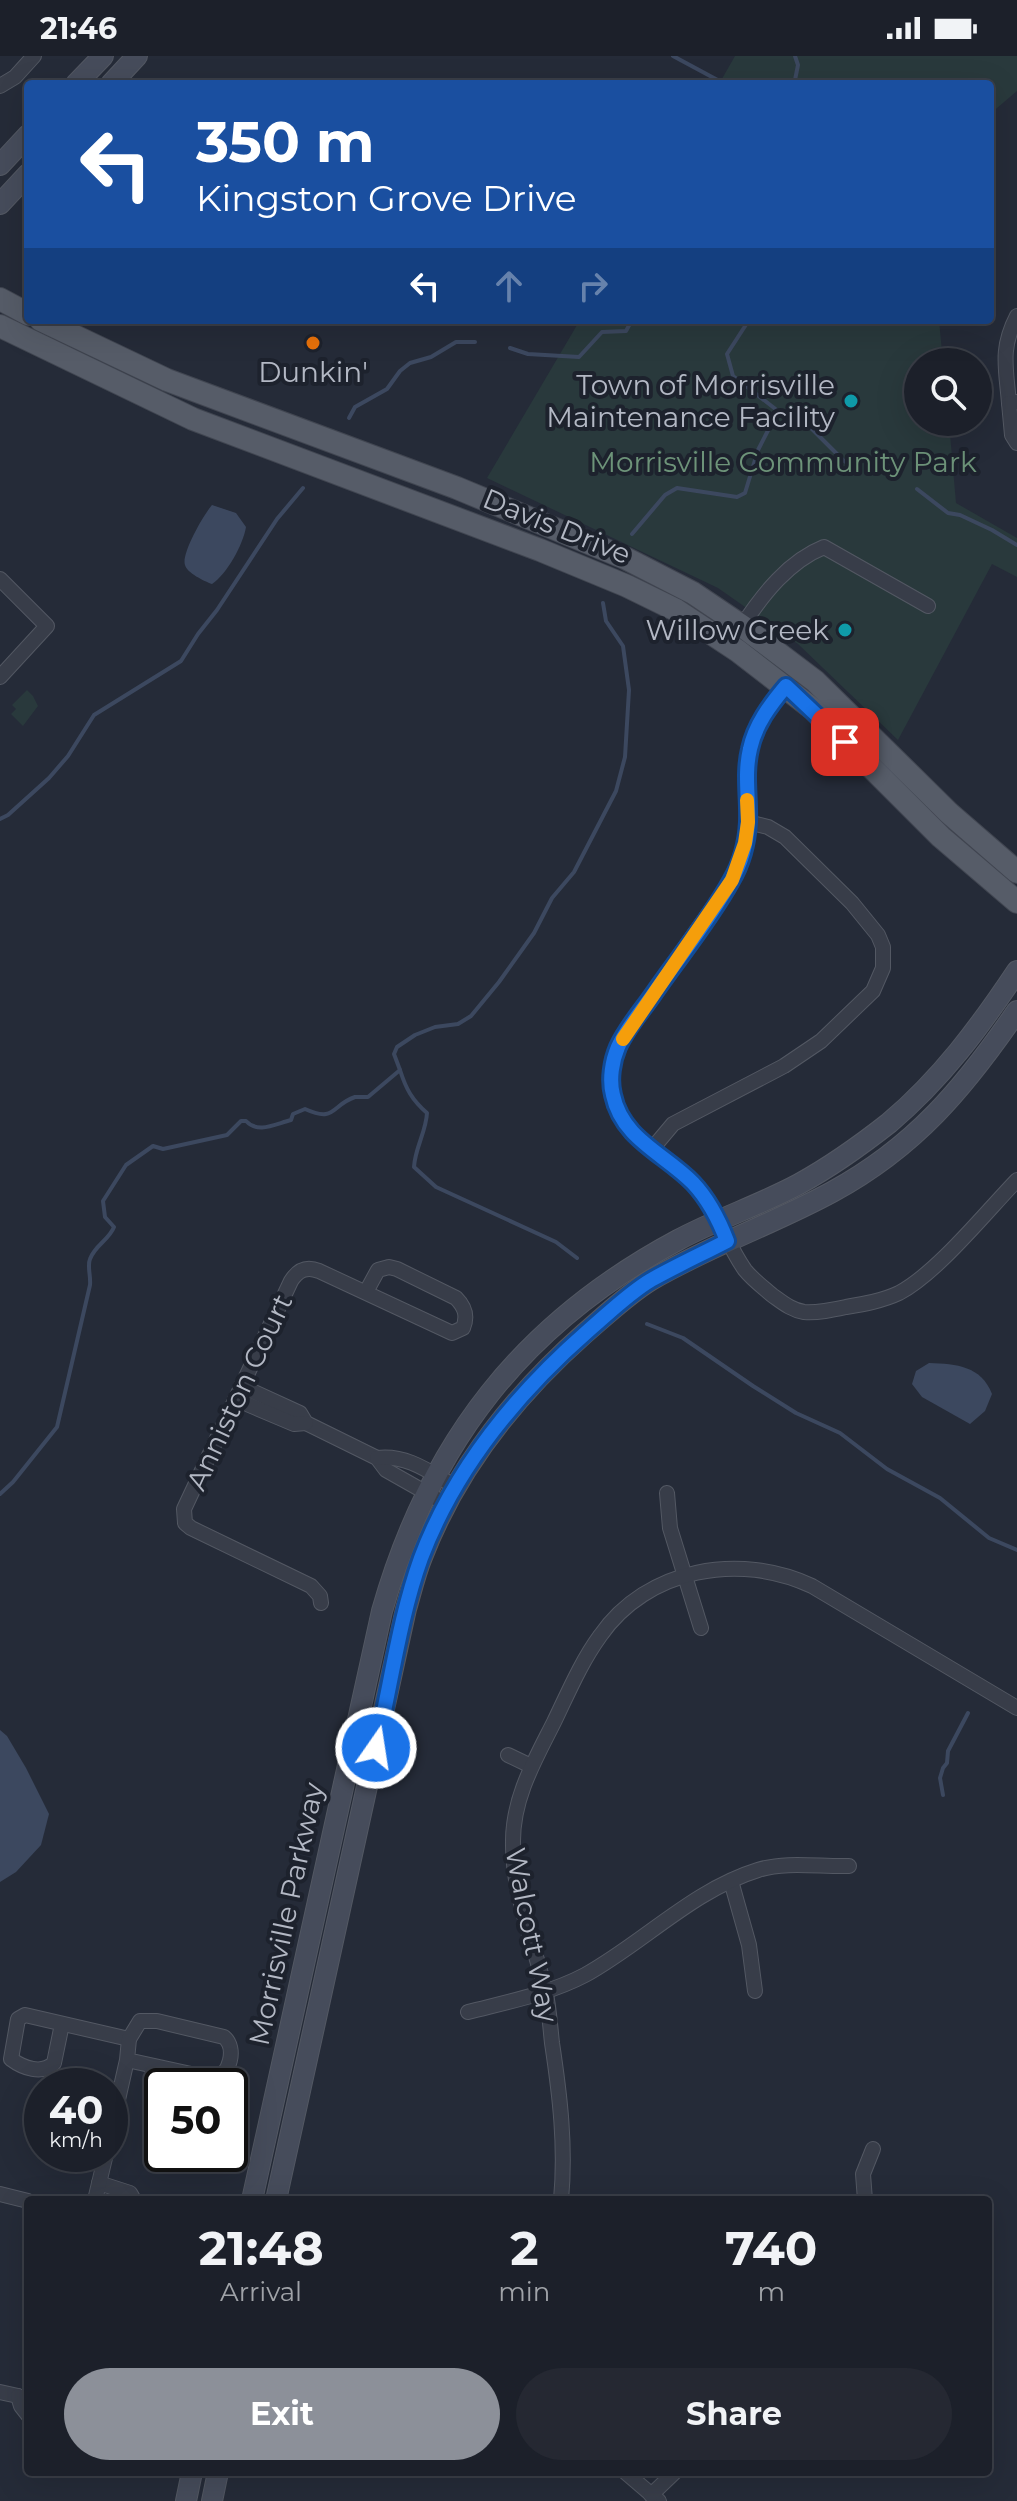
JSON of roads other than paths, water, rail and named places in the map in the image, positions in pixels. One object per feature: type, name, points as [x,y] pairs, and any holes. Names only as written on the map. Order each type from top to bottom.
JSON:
[{"type":"main road","points":[[80,80],[103,56]]},
{"type":"main road","points":[[115,80],[137,56]]},
{"type":"main road","points":[[0,165],[24,139]]},
{"type":"main road","points":[[0,204],[24,178]]},
{"type":"main road","points":[[0,299],[24,312]]},
{"type":"main road","name":"Davis Drive","points":[[49,324],[167,380],[457,488],[625,558],[693,593],[815,681],[949,813],[1017,872]]},
{"type":"main road","name":"Davis Drive","points":[[0,326],[193,419],[527,545],[627,586],[700,624],[813,709],[941,837],[1017,902]]},
{"type":"main road","name":"Morrisville Parkway","points":[[253,2196],[382,1611],[401,1551],[430,1484],[489,1394],[541,1336],[566,1314],[615,1276],[718,1220],[798,1184],[887,1124],[948,1066],[975,1034],[1017,971]]},
{"type":"main road","name":"Morrisville Parkway","points":[[277,2196],[406,1609],[421,1559],[451,1496],[522,1393],[562,1354],[649,1281],[832,1192],[868,1170],[945,1107],[1017,1011]]},
{"type":"main road","points":[[186,2501],[191,2476]]},
{"type":"main road","points":[[212,2501],[217,2476]]},
{"type":"street","points":[[0,86],[15,77],[34,56]]},
{"type":"street","points":[[1017,316],[1005,345],[1013,402],[1012,435],[1017,443]]},
{"type":"street","points":[[742,626],[783,574],[810,553],[824,547],[928,606]]},
{"type":"street","points":[[0,579],[47,626],[0,677]]},
{"type":"street","points":[[786,686],[762,717],[750,748],[747,765],[748,822],[745,843],[732,880],[627,1030],[617,1049],[611,1078],[612,1094],[618,1110],[636,1137],[691,1181],[718,1220],[746,1271],[758,1284],[791,1308],[801,1311],[820,1312],[870,1303],[916,1282],[1017,1180]]},
{"type":"street","points":[[652,1149],[665,1131],[681,1118],[784,1066],[821,1041],[873,991],[883,968],[883,947],[878,935],[852,903],[785,837],[768,827],[748,822]]},
{"type":"street","name":"Anniston Court","points":[[321,1603],[320,1596],[311,1586],[191,1528],[183,1516],[188,1499],[291,1281],[300,1271],[312,1268],[452,1333],[457,1332],[466,1321],[462,1304],[456,1298],[397,1269],[389,1267],[378,1270],[366,1292]]},
{"type":"street","points":[[238,1392],[294,1424],[306,1423],[377,1458],[398,1458],[430,1484],[451,1496]]},
{"type":"street","points":[[667,1493],[670,1528],[701,1628]]},
{"type":"street","name":"Walcott Way","points":[[561,2196],[564,2140],[546,1991],[517,1885],[513,1852],[516,1811],[531,1766],[600,1636],[622,1612],[653,1589],[683,1576],[740,1567],[761,1569],[794,1578],[873,1621],[1017,1708]]},
{"type":"street","points":[[508,1755],[531,1766]]},
{"type":"street","points":[[468,2012],[546,1991],[581,1977],[696,1900],[760,1869],[849,1866]]},
{"type":"street","points":[[731,1881],[749,1945],[755,1991]]},
{"type":"street","points":[[125,2068],[129,2039],[140,2021],[148,2019],[224,2037],[230,2042],[231,2049],[226,2072],[214,2079],[127,2060]]},
{"type":"street","points":[[62,2024],[129,2039]]},
{"type":"street","points":[[865,2196],[863,2174],[873,2149]]},
{"type":"street","points":[[96,2196],[102,2172]]},
{"type":"street","points":[[99,2183],[132,2196]]},
{"type":"street","points":[[0,2194],[24,2200]]},
{"type":"street","points":[[0,2392],[23,2391],[21,2406],[24,2410]]},
{"type":"street","points":[[630,2476],[655,2498],[672,2476]]},
{"type":"water","points":[[212,505],[236,513],[246,527],[234,558],[212,584],[189,571],[185,560],[194,534]]},
{"type":"water","points":[[929,1363],[967,1368],[981,1377],[992,1394],[985,1411],[970,1424],[922,1397],[912,1384],[916,1371]]},
{"type":"water","points":[[0,1730],[26,1768],[49,1814],[41,1845],[16,1872],[0,1882]]},
{"type":"waterway","points":[[673,56],[718,80]]},
{"type":"waterway","points":[[795,56],[798,65],[795,80]]},
{"type":"waterway","points":[[510,348],[528,354],[579,357],[602,332],[626,331],[630,324]]},
{"type":"waterway","points":[[632,534],[665,495],[677,488],[737,497],[745,493],[758,450],[778,411],[733,376],[727,354],[746,324]]},
{"type":"waterway","points":[[349,418],[355,407],[387,389],[410,363],[431,357],[456,342],[475,342]]},
{"type":"waterway","points":[[778,411],[812,429],[860,473]]},
{"type":"waterway","points":[[0,819],[49,778],[68,756],[94,715],[181,661],[277,519],[303,488]]},
{"type":"waterway","points":[[917,489],[948,513],[960,515],[1017,545]]},
{"type":"waterway","points":[[0,1494],[57,1427],[90,1285],[89,1262],[114,1227],[105,1217],[103,1201],[126,1165],[153,1146],[163,1149],[227,1135],[241,1121],[256,1127],[267,1127],[291,1120],[293,1114],[305,1109],[323,1114],[333,1111],[347,1100],[368,1097],[400,1070],[394,1054],[397,1047],[415,1035],[435,1027],[458,1024],[471,1016],[534,933],[552,898],[574,872],[616,791],[625,757],[629,690],[623,646],[606,621],[603,603]]},
{"type":"waterway","points":[[400,1070],[410,1094],[427,1113],[414,1167],[436,1187],[556,1242],[577,1258]]},
{"type":"waterway","points":[[647,1324],[683,1338],[796,1413],[840,1433],[887,1469],[940,1498],[989,1538],[1017,1550]]},
{"type":"waterway","points":[[943,1795],[940,1778],[947,1763],[948,1751],[968,1713]]},
{"type":"place","name":"Dunkin'","points":[[313,343]]},
{"type":"place","name":"Town of Morrisville Maintenance Facility","points":[[851,401]]},
{"type":"place","name":"Willow Creek","points":[[845,630]]},
{"type":"park label","name":"Morrisville Community Park","points":[[783,462]]}]
